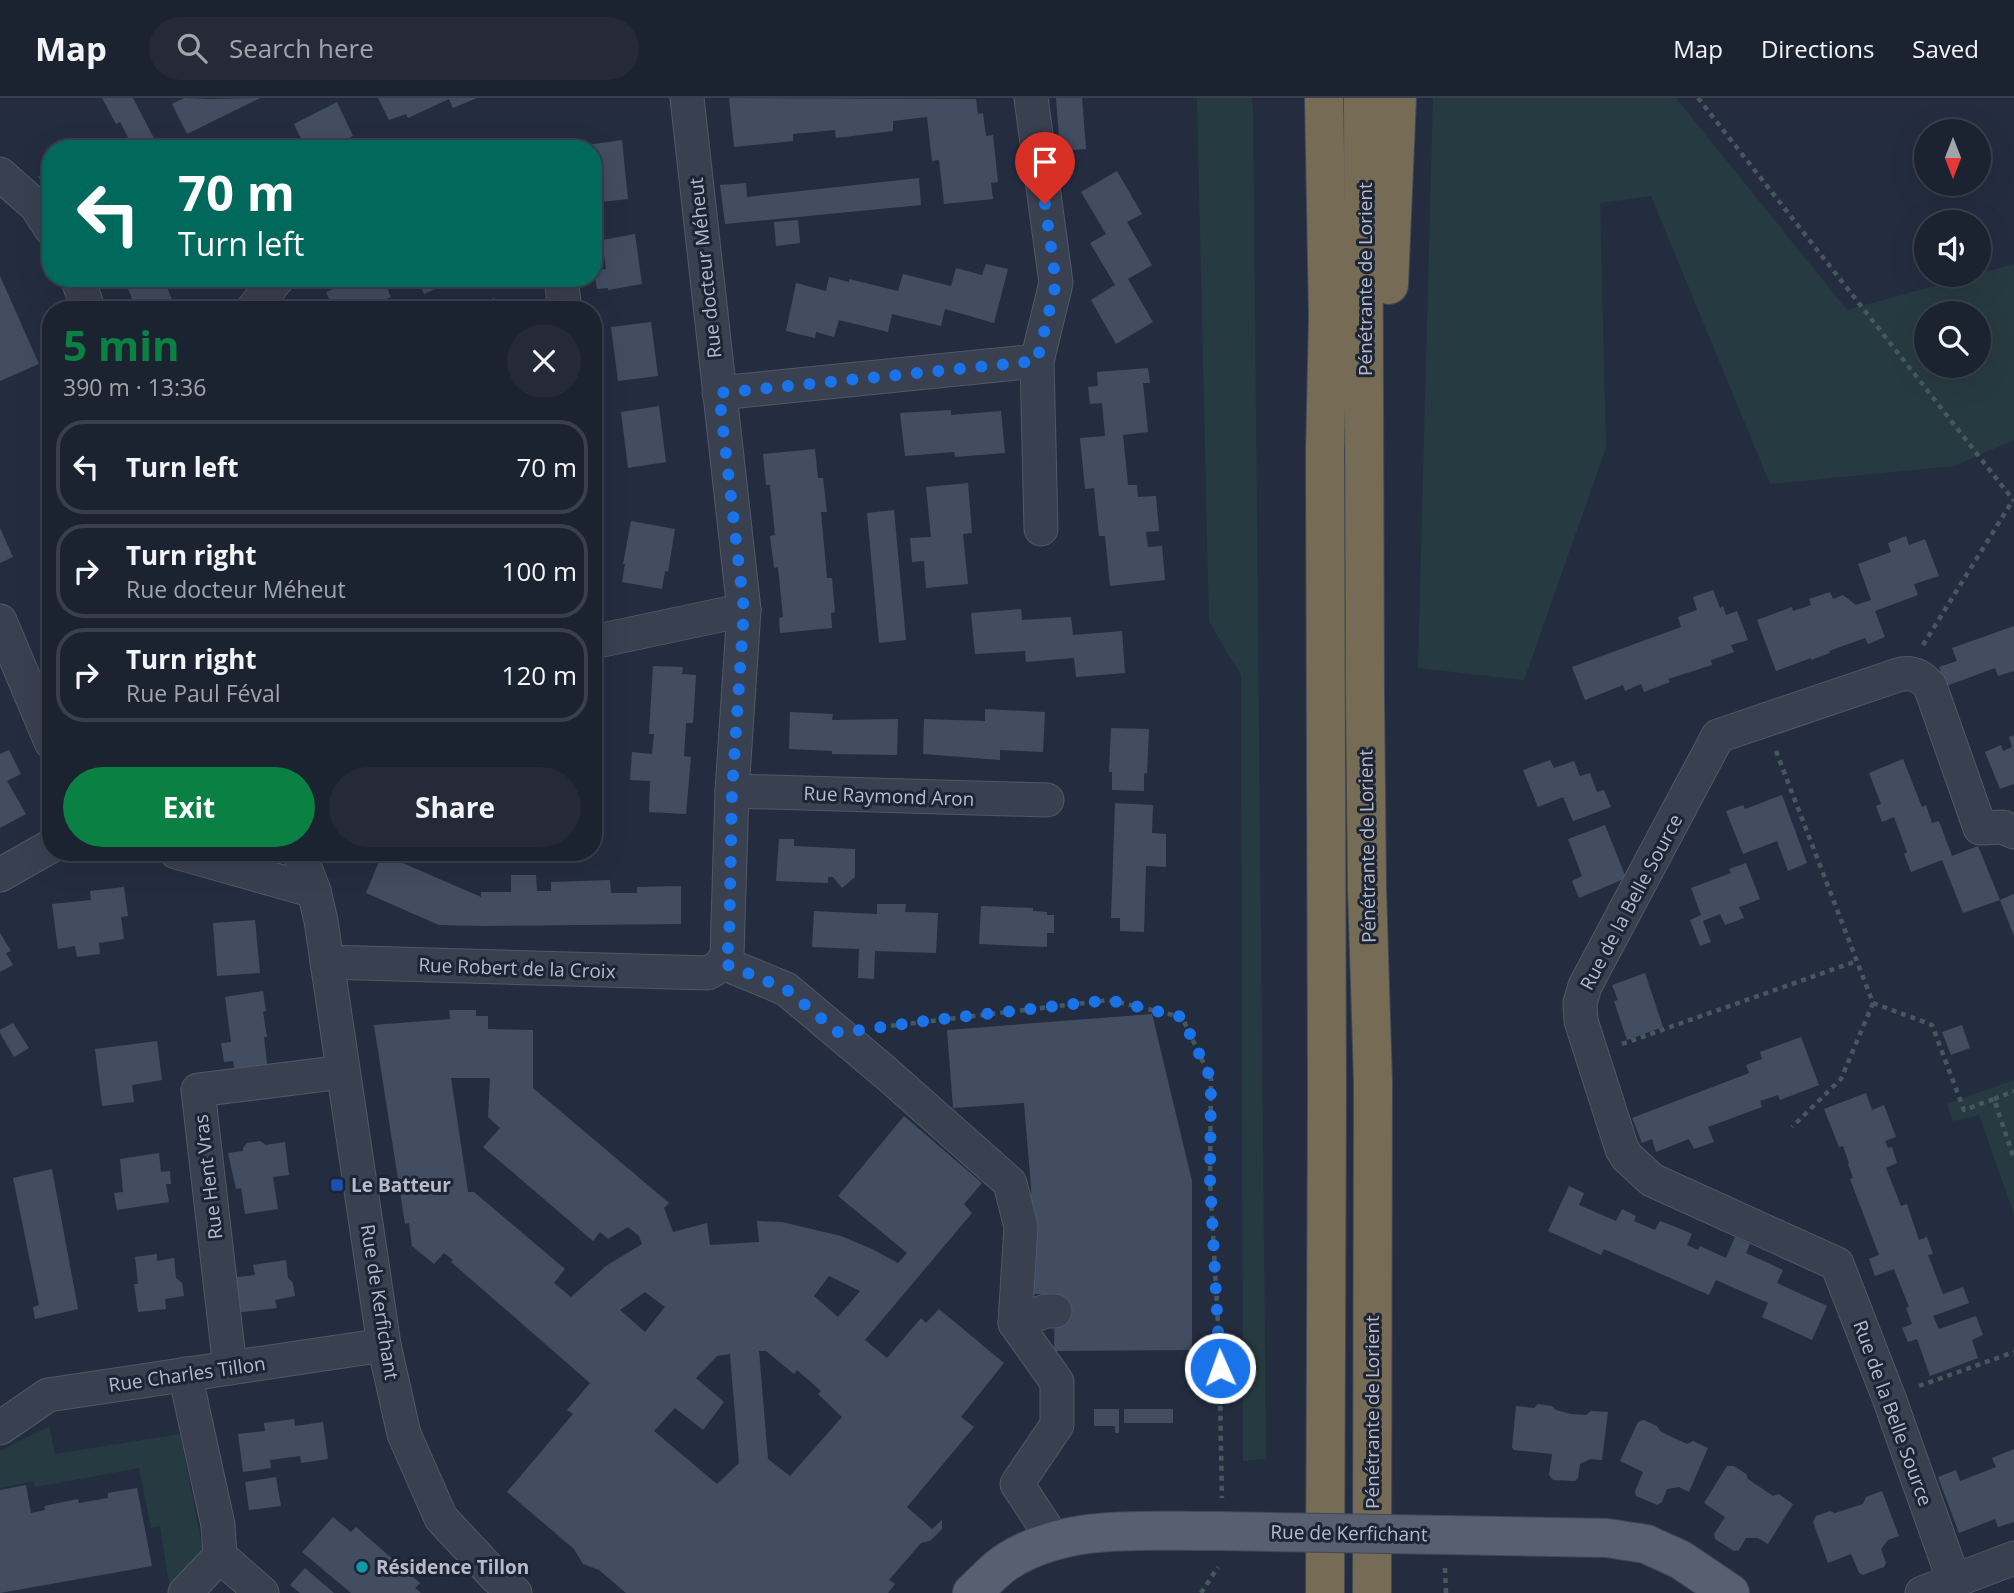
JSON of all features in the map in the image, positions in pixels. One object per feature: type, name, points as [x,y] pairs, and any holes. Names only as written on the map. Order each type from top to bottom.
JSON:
[{"type":"highway","points":[[1302,98],[1301,356],[1325,452]]},
{"type":"highway","name":"Pénétrante de Lorient","points":[[1324,98],[1328,317],[1325,452],[1325,1593]]},
{"type":"highway","name":"Pénétrante de Lorient","points":[[1363,98],[1365,732],[1373,1082],[1372,1593]]},
{"type":"highway","points":[[1373,1082],[1381,890],[1385,405],[1396,98]]},
{"type":"main road","name":"Rue de Kerfichant","points":[[972,1593],[1008,1561],[1054,1540],[1221,1515],[1444,1535],[1607,1538],[1646,1545],[1681,1560],[1730,1593]]},
{"type":"street","name":"Rue docteur Méheut","points":[[687,98],[744,610],[732,791],[729,945],[715,968]]},
{"type":"street","points":[[1031,98],[1056,283],[1037,361],[1041,529]]},
{"type":"street","points":[[0,174],[36,206],[42,215]]},
{"type":"street","points":[[259,301],[271,287]]},
{"type":"street","points":[[719,393],[1037,361]]},
{"type":"street","points":[[602,640],[744,610]]},
{"type":"street","points":[[0,621],[42,720]]},
{"type":"street","points":[[1906,673],[1916,675],[1930,686],[1980,828],[2003,827],[2014,832]]},
{"type":"street","name":"Rue de la Belle Source","points":[[1906,673],[1718,736],[1585,986],[1580,1003],[1581,1021],[1622,1149],[1640,1171],[1652,1180],[1837,1265],[1889,1398],[1954,1581]]},
{"type":"street","name":"Rue Raymond Aron","points":[[732,791],[1047,800]]},
{"type":"street","points":[[0,875],[42,851]]},
{"type":"street","points":[[208,861],[314,891]]},
{"type":"street","name":"Rue de Kerfichant","points":[[302,861],[314,891],[327,962],[384,1345],[404,1434],[441,1518],[499,1588]]},
{"type":"street","name":"Rue Robert de la Croix","points":[[327,962],[715,968]]},
{"type":"street","points":[[715,968],[786,989],[1010,1183],[1021,1227],[1016,1322],[1057,1382],[1057,1425],[1017,1484],[1054,1540]]},
{"type":"street","name":"Rue Hent Vras","points":[[230,1368],[198,1090],[343,1072]]},
{"type":"street","points":[[1016,1322],[1046,1311],[1055,1311]]},
{"type":"street","name":"Rue Charles Tillon","points":[[0,1429],[48,1395],[384,1345]]},
{"type":"street","points":[[186,1374],[218,1525],[220,1556],[262,1593]]},
{"type":"street","points":[[185,1593],[220,1556]]},
{"type":"street","points":[[1922,1593],[2014,1558]]},
{"type":"path","points":[[1698,98],[2013,501],[1906,673]]},
{"type":"path","points":[[1765,720],[1873,1003],[1841,1079],[1792,1127]]},
{"type":"path","points":[[1592,1055],[1857,961]]},
{"type":"path","points":[[839,1033],[1109,1000],[1182,1017],[1211,1079],[1210,1179],[1219,1342],[1221,1515]]},
{"type":"path","points":[[1873,1003],[1932,1026],[1964,1110],[2014,1091]]},
{"type":"path","points":[[1994,1099],[2014,1159]]},
{"type":"path","points":[[1889,1398],[2014,1352]]},
{"type":"green space","points":[[1197,98],[1252,98],[1253,111],[1266,1459],[1243,1461],[1241,675],[1209,622]]},
{"type":"green space","points":[[1433,98],[1676,98],[1847,310],[1930,287],[1991,287],[1991,270],[2014,264],[2014,440],[1954,466],[1770,484],[1651,196],[1600,203],[1606,448],[1524,680],[1418,668]]},
{"type":"green space","points":[[2014,1080],[2014,1214],[1979,1115],[1953,1121],[1947,1104]]},
{"type":"green space","points":[[49,1426],[55,1454],[180,1434],[203,1550],[170,1590],[160,1526],[151,1528],[139,1468],[35,1487],[34,1481],[0,1488],[0,1451]]},
{"type":"building","points":[[102,98],[133,98],[155,140],[129,140],[120,122],[116,124]]},
{"type":"building","points":[[184,98],[260,98],[187,134],[172,104]]},
{"type":"building","points":[[378,98],[477,98],[453,108],[449,99],[408,118],[406,114],[389,120]]},
{"type":"building","points":[[729,98],[976,99],[978,114],[983,113],[986,136],[993,135],[998,182],[991,183],[993,199],[944,204],[939,160],[932,161],[927,117],[893,121],[893,131],[836,138],[835,130],[793,134],[793,141],[734,147]]},
{"type":"building","points":[[1056,98],[1082,98],[1086,149],[1060,151]]},
{"type":"building","points":[[337,102],[353,136],[345,140],[302,140],[294,124]]},
{"type":"building","points":[[622,140],[628,199],[602,202],[602,143]]},
{"type":"building","points":[[1117,171],[1142,214],[1127,222],[1152,265],[1128,279],[1153,322],[1116,344],[1091,300],[1115,285],[1090,243],[1106,234],[1081,192]]},
{"type":"building","points":[[919,178],[921,205],[725,224],[720,185],[746,183],[747,197]]},
{"type":"building","points":[[798,220],[800,243],[776,246],[774,222]]},
{"type":"building","points":[[635,234],[642,284],[608,290],[597,289],[602,287],[602,270],[606,269],[602,240]]},
{"type":"building","points":[[986,264],[1008,269],[994,323],[945,309],[941,326],[892,314],[888,332],[839,320],[834,337],[816,332],[815,338],[786,331],[796,283],[826,291],[829,277],[898,291],[903,274],[951,286],[956,268],[982,275]]},
{"type":"building","points":[[0,276],[39,364],[0,381]]},
{"type":"building","points":[[127,287],[167,287],[173,301],[133,301]]},
{"type":"building","points":[[338,287],[387,287],[391,297],[382,301],[330,301],[326,292]]},
{"type":"building","points":[[421,287],[440,287],[424,294]]},
{"type":"building","points":[[651,322],[658,376],[618,381],[611,327]]},
{"type":"building","points":[[1148,368],[1150,383],[1143,383],[1148,432],[1123,435],[1128,485],[1137,485],[1138,497],[1156,496],[1159,531],[1146,532],[1148,547],[1162,546],[1165,580],[1110,586],[1105,536],[1099,536],[1094,488],[1085,489],[1080,438],[1105,436],[1102,403],[1090,404],[1088,387],[1098,386],[1097,372]]},
{"type":"building","points":[[659,406],[666,462],[628,468],[621,412]]},
{"type":"building","points":[[951,410],[951,415],[1001,411],[1005,453],[955,457],[954,452],[905,456],[900,413]]},
{"type":"building","points":[[815,449],[818,478],[823,478],[827,512],[821,512],[827,578],[832,578],[835,612],[831,613],[832,628],[780,633],[779,618],[783,617],[778,567],[774,568],[770,536],[775,535],[770,485],[766,485],[763,454]]},
{"type":"building","points":[[968,483],[972,533],[963,534],[968,584],[926,588],[924,561],[912,562],[910,538],[931,537],[926,487]]},
{"type":"building","points":[[894,510],[906,640],[879,643],[867,513]]},
{"type":"building","points":[[631,521],[675,529],[668,572],[665,571],[662,589],[622,582]]},
{"type":"building","points":[[0,528],[13,557],[0,563]]},
{"type":"building","points":[[1906,536],[1909,545],[1925,539],[1939,576],[1914,584],[1918,595],[1875,611],[1885,637],[1868,644],[1865,638],[1776,671],[1757,620],[1792,607],[1793,611],[1811,605],[1809,599],[1830,592],[1833,599],[1843,595],[1856,605],[1871,600],[1858,564],[1891,552],[1888,543]]},
{"type":"building","points":[[1713,590],[1726,615],[1737,611],[1748,640],[1731,645],[1734,652],[1711,660],[1712,665],[1668,679],[1670,682],[1644,692],[1641,684],[1625,691],[1623,685],[1585,700],[1572,667],[1681,627],[1678,617],[1697,610],[1693,597]]},
{"type":"building","points":[[1021,609],[1022,620],[1071,617],[1073,635],[1122,631],[1125,673],[1076,677],[1074,658],[1026,662],[1025,651],[975,654],[971,613]]},
{"type":"building","points":[[2014,626],[2014,671],[1998,676],[1995,668],[1946,686],[1939,667],[1957,661],[1952,648]]},
{"type":"building","points":[[653,666],[683,667],[682,674],[696,675],[693,723],[686,723],[684,756],[691,757],[686,814],[649,812],[650,781],[630,780],[632,752],[652,754],[654,734],[649,734]]},
{"type":"building","points":[[985,709],[1045,712],[1043,752],[1000,750],[1000,760],[923,754],[924,719],[985,721]]},
{"type":"building","points":[[790,712],[833,714],[832,720],[898,719],[897,755],[832,754],[832,751],[789,749]]},
{"type":"building","points":[[1111,728],[1149,729],[1144,791],[1112,790],[1112,772],[1109,772]]},
{"type":"building","points":[[2014,735],[2014,784],[2000,789],[1985,752],[2001,745],[2003,751],[2012,747],[2009,737]]},
{"type":"building","points":[[9,750],[21,774],[7,781],[26,814],[0,828],[0,754]]},
{"type":"building","points":[[1903,759],[1922,807],[1926,805],[1932,823],[1939,821],[1952,856],[1978,846],[2000,900],[1963,913],[1942,860],[1911,872],[1894,817],[1882,822],[1876,806],[1881,804],[1869,773]]},
{"type":"building","points":[[1550,760],[1554,768],[1574,761],[1580,776],[1590,773],[1597,792],[1604,790],[1611,807],[1573,821],[1563,797],[1538,807],[1523,770]]},
{"type":"building","points":[[1782,795],[1807,863],[1788,871],[1777,841],[1743,854],[1726,811],[1743,805],[1745,809]]},
{"type":"building","points":[[1115,803],[1153,805],[1152,833],[1166,834],[1166,867],[1146,866],[1144,932],[1120,931],[1120,918],[1111,918]]},
{"type":"building","points":[[1605,825],[1626,878],[1579,898],[1572,881],[1582,876],[1568,839]]},
{"type":"building","points":[[779,839],[794,839],[794,846],[855,849],[855,877],[842,888],[833,877],[828,877],[828,883],[776,881]]},
{"type":"building","points":[[379,861],[398,861],[481,897],[481,892],[511,892],[511,875],[536,875],[537,891],[551,891],[551,882],[610,880],[611,893],[637,893],[637,887],[681,886],[681,924],[439,925],[366,893]]},
{"type":"building","points":[[1746,863],[1760,899],[1739,907],[1744,918],[1725,925],[1720,914],[1703,921],[1711,942],[1700,946],[1690,920],[1701,915],[1691,888],[1731,873],[1729,869]]},
{"type":"building","points":[[124,887],[128,916],[121,917],[124,939],[99,943],[100,954],[77,957],[75,946],[58,949],[52,904],[91,900],[90,891]]},
{"type":"building","points":[[2014,894],[2014,936],[2000,900]]},
{"type":"building","points":[[877,904],[906,904],[905,912],[938,913],[936,953],[875,951],[874,979],[858,978],[859,949],[812,947],[814,911],[877,914]]},
{"type":"building","points":[[981,906],[1033,908],[1033,911],[1047,912],[1047,915],[1054,915],[1054,933],[1047,933],[1047,947],[979,944]]},
{"type":"building","points":[[255,920],[260,973],[217,976],[213,923]]},
{"type":"building","points":[[0,933],[11,951],[6,953],[13,965],[0,972]]},
{"type":"building","points":[[1645,973],[1663,1027],[1627,1040],[1614,1001],[1618,1000],[1612,985]]},
{"type":"building","points":[[263,991],[268,1071],[235,1075],[233,1061],[224,1062],[221,1043],[231,1042],[225,997]]},
{"type":"building","points":[[449,1010],[476,1010],[476,1016],[488,1016],[488,1029],[533,1030],[533,1088],[669,1203],[664,1208],[673,1232],[707,1223],[710,1245],[759,1242],[757,1221],[782,1222],[841,1236],[898,1263],[907,1253],[838,1196],[904,1116],[982,1183],[964,1204],[972,1213],[865,1340],[887,1358],[921,1318],[926,1323],[939,1309],[1004,1363],[961,1417],[974,1427],[907,1507],[932,1529],[942,1520],[942,1529],[930,1541],[921,1543],[889,1580],[895,1584],[888,1593],[626,1593],[599,1570],[583,1564],[574,1549],[507,1492],[573,1414],[567,1410],[590,1383],[444,1253],[434,1264],[412,1246],[409,1223],[405,1224],[374,1025],[450,1019]],"holes":[[[451,1078],[490,1078],[488,1117],[500,1128],[483,1147],[593,1241],[600,1232],[608,1239],[628,1227],[639,1236],[642,1244],[606,1266],[571,1297],[554,1283],[565,1269],[474,1192],[468,1192]],[[829,1276],[860,1291],[838,1317],[814,1296]],[[645,1292],[665,1307],[645,1332],[620,1310]],[[759,1351],[766,1351],[794,1374],[797,1370],[821,1391],[818,1394],[842,1417],[790,1476],[768,1459]],[[730,1354],[739,1463],[717,1484],[654,1431],[675,1408],[703,1430],[724,1402],[696,1378],[717,1356]]]},
{"type":"building","points":[[1152,1014],[1192,1181],[1192,1350],[1054,1351],[1055,1294],[1031,1294],[1031,1187],[1024,1103],[953,1108],[947,1030]]},
{"type":"building","points":[[13,1023],[29,1048],[14,1057],[0,1033],[0,1030]]},
{"type":"building","points":[[1962,1025],[1970,1048],[1951,1055],[1942,1032]]},
{"type":"building","points":[[1801,1037],[1819,1085],[1780,1100],[1778,1095],[1760,1101],[1762,1107],[1708,1127],[1714,1142],[1694,1149],[1689,1139],[1656,1152],[1652,1139],[1642,1143],[1632,1118],[1749,1073],[1746,1065],[1762,1059],[1760,1052]]},
{"type":"building","points":[[157,1041],[162,1080],[132,1085],[134,1102],[102,1106],[95,1049]]},
{"type":"building","points":[[1866,1093],[1872,1110],[1884,1105],[1896,1137],[1885,1141],[1888,1148],[1892,1147],[1897,1163],[1886,1168],[1901,1206],[1907,1204],[1919,1240],[1927,1237],[1933,1254],[1928,1255],[1943,1294],[1963,1287],[1969,1303],[1933,1316],[1939,1329],[1976,1316],[1983,1335],[1972,1340],[1978,1358],[1930,1376],[1917,1339],[1908,1342],[1902,1328],[1912,1324],[1906,1308],[1909,1307],[1894,1269],[1875,1276],[1869,1259],[1879,1255],[1850,1179],[1853,1178],[1843,1146],[1839,1147],[1824,1109]]},
{"type":"building","points":[[260,1141],[266,1145],[285,1142],[289,1175],[273,1177],[278,1209],[245,1214],[241,1188],[236,1189],[228,1153],[243,1151],[247,1143]]},
{"type":"building","points":[[159,1153],[161,1172],[170,1171],[171,1184],[166,1184],[169,1202],[117,1210],[114,1193],[123,1192],[120,1159]]},
{"type":"building","points":[[52,1169],[78,1309],[35,1319],[33,1307],[39,1305],[13,1178]]},
{"type":"building","points":[[1569,1186],[1584,1193],[1579,1205],[1616,1221],[1622,1209],[1636,1216],[1634,1221],[1655,1230],[1660,1221],[1676,1227],[1692,1234],[1687,1245],[1698,1250],[1700,1246],[1726,1258],[1735,1237],[1750,1244],[1746,1253],[1783,1270],[1777,1283],[1827,1306],[1812,1340],[1762,1317],[1768,1303],[1716,1280],[1709,1295],[1604,1249],[1601,1255],[1548,1231]]},
{"type":"building","points":[[157,1254],[157,1261],[174,1258],[176,1278],[182,1283],[184,1296],[165,1299],[166,1309],[138,1312],[134,1284],[138,1284],[135,1257]]},
{"type":"building","points":[[286,1260],[288,1278],[293,1283],[295,1296],[275,1300],[277,1308],[234,1313],[229,1278],[255,1275],[253,1265]]},
{"type":"building","points":[[1538,1404],[1552,1406],[1556,1410],[1571,1414],[1608,1412],[1602,1460],[1590,1459],[1580,1464],[1575,1481],[1553,1480],[1549,1475],[1552,1454],[1514,1450],[1512,1447],[1516,1406],[1534,1408]]},
{"type":"building","points":[[1094,1409],[1119,1409],[1119,1433],[1115,1433],[1115,1426],[1094,1426]]},
{"type":"building","points":[[1124,1409],[1173,1409],[1173,1423],[1124,1423]]},
{"type":"building","points":[[294,1419],[295,1426],[323,1422],[328,1459],[301,1463],[300,1456],[270,1460],[271,1468],[243,1472],[238,1434],[265,1431],[264,1423]]},
{"type":"building","points":[[1644,1420],[1687,1444],[1693,1441],[1708,1448],[1689,1492],[1679,1487],[1667,1489],[1662,1502],[1657,1505],[1636,1496],[1635,1491],[1643,1472],[1620,1461],[1638,1422]]},
{"type":"building","points":[[2014,1449],[2014,1522],[1998,1527],[1995,1519],[1959,1533],[1938,1477],[1956,1470],[1960,1481],[1996,1467],[1992,1458]]},
{"type":"building","points":[[1727,1466],[1734,1466],[1773,1496],[1779,1494],[1793,1504],[1768,1544],[1758,1538],[1746,1538],[1739,1550],[1734,1551],[1715,1539],[1714,1534],[1725,1517],[1704,1503]]},
{"type":"building","points":[[276,1477],[281,1506],[249,1510],[245,1482]]},
{"type":"building","points":[[26,1485],[31,1513],[45,1510],[44,1506],[78,1499],[79,1503],[108,1498],[108,1493],[137,1488],[152,1566],[0,1593],[0,1490]]},
{"type":"building","points":[[1882,1491],[1899,1536],[1888,1540],[1881,1549],[1886,1563],[1884,1567],[1863,1575],[1859,1573],[1851,1554],[1828,1563],[1813,1522],[1816,1516],[1863,1504],[1866,1497]]},
{"type":"building","name":"Résidence Tillon","points":[[333,1517],[351,1532],[356,1527],[420,1583],[415,1588],[421,1593],[351,1593],[302,1552]]},
{"type":"building","points":[[305,1568],[334,1593],[300,1593],[290,1585]]},
{"type":"place","name":"Le Batteur","points":[[337,1185]]},
{"type":"place","name":"Résidence Tillon","points":[[362,1567]]},
{"type":"route","points":[[1045,204],[1056,283],[1037,361],[719,393],[744,610],[732,791],[729,945],[723,963],[786,989],[839,1033],[1109,1000],[1182,1017],[1211,1079],[1210,1179],[1220,1368]]}]
